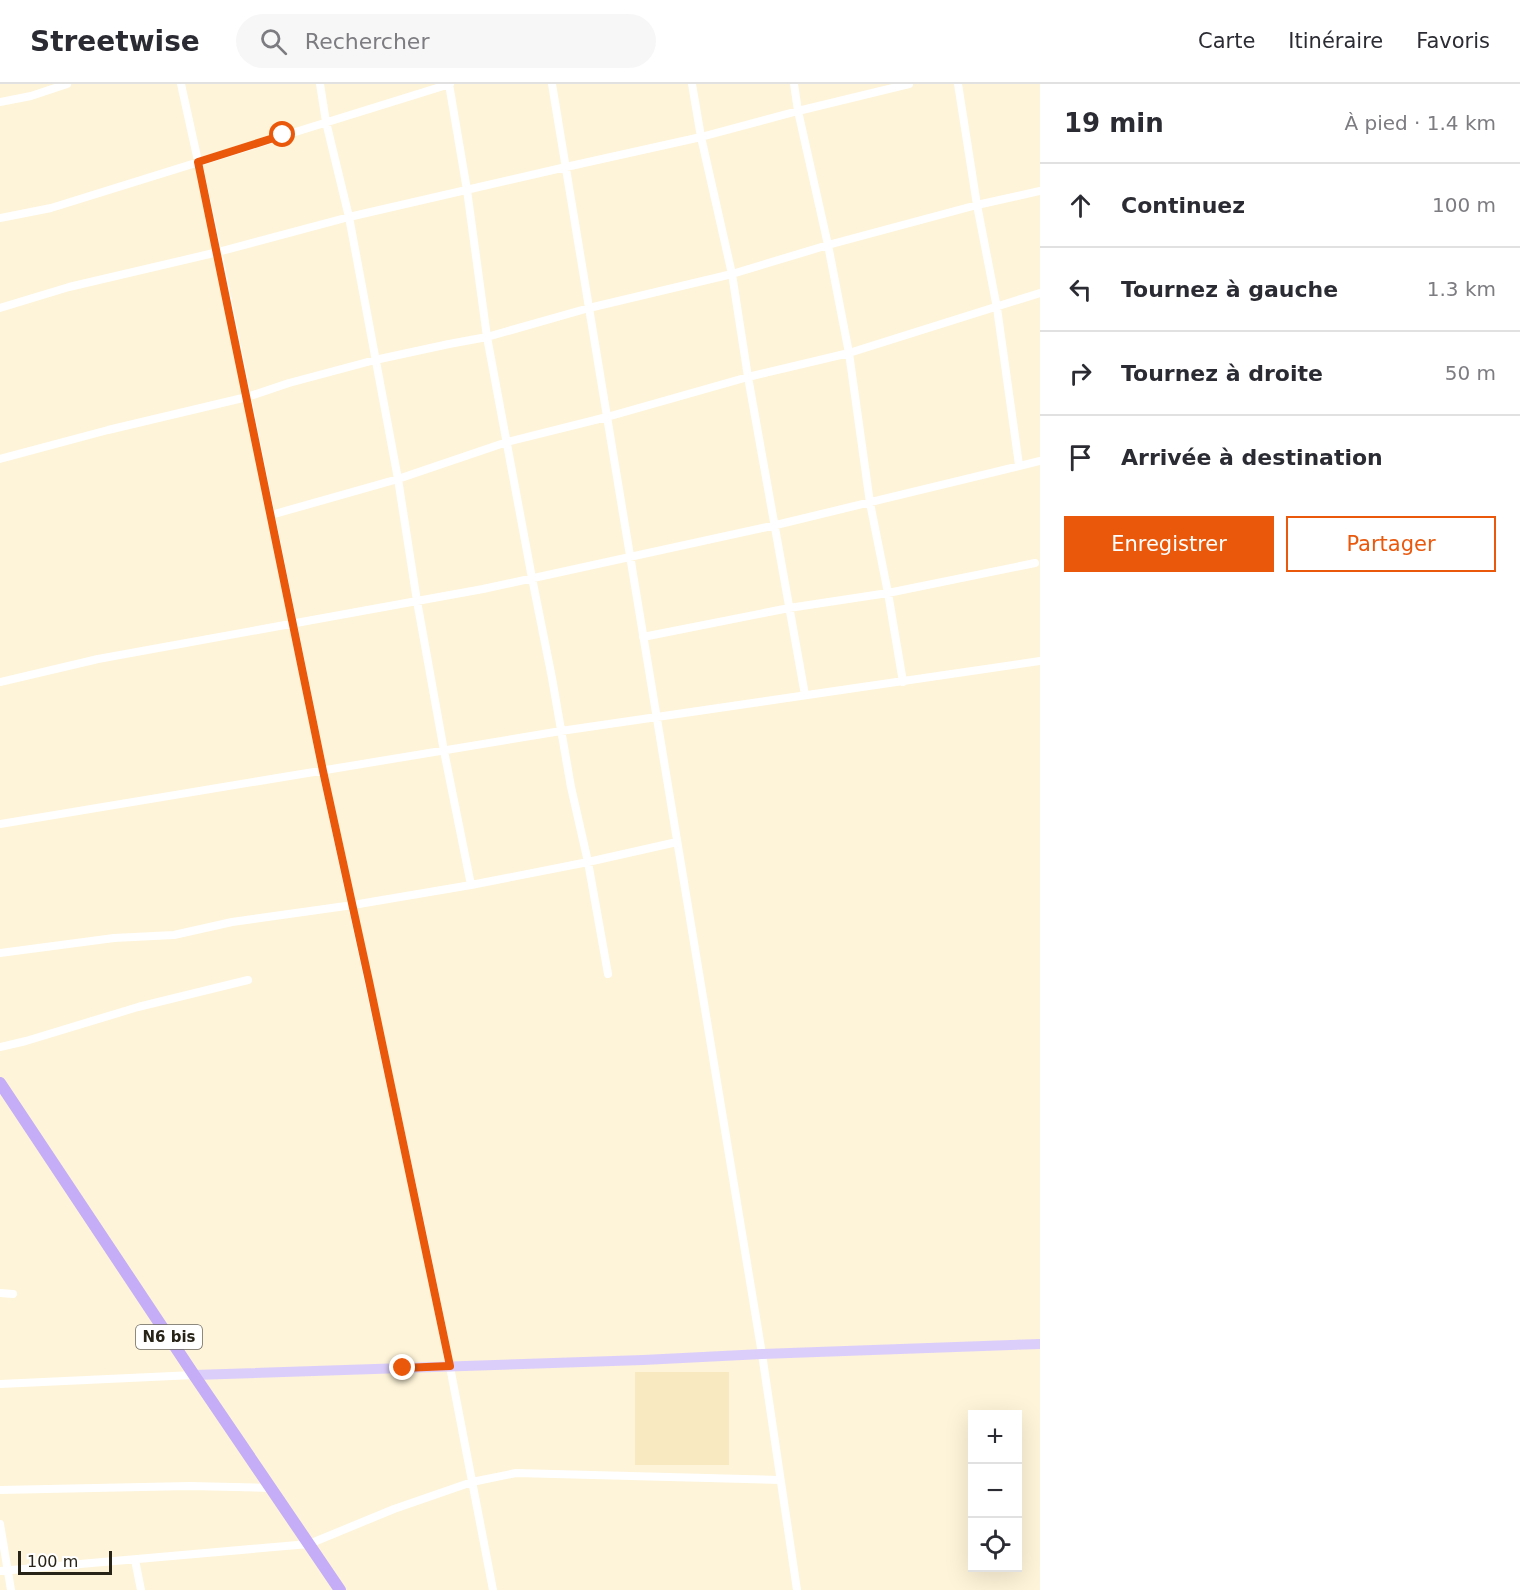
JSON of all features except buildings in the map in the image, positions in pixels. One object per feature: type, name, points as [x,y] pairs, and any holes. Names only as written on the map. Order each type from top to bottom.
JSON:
[{"type":"highway","name":"N6 bis","points":[[0,1083],[340,1590]]},
{"type":"main road","points":[[194,1375],[1040,1344]]},
{"type":"street","points":[[0,102],[31,96],[67,84]]},
{"type":"street","points":[[181,84],[218,252],[323,771],[450,1366],[493,1590]]},
{"type":"street","points":[[320,84],[326,122],[349,217],[398,479],[444,751],[471,885]]},
{"type":"street","points":[[0,218],[51,208],[450,84],[487,337],[608,974]]},
{"type":"street","points":[[552,84],[762,1354],[797,1590]]},
{"type":"street","points":[[692,84],[701,137],[732,274],[748,377],[805,695]]},
{"type":"street","points":[[794,84],[849,353],[870,502],[903,682]]},
{"type":"street","points":[[0,308],[69,287],[218,252],[349,217],[701,137],[909,84]]},
{"type":"street","points":[[958,84],[977,205],[997,308],[1019,465]]},
{"type":"street","points":[[0,459],[247,396],[375,360],[487,337],[589,308],[732,274],[828,244],[1040,190]]},
{"type":"street","points":[[271,515],[398,479],[507,442],[607,417],[748,377],[849,353],[1040,293]]},
{"type":"street","points":[[0,682],[98,659],[532,578],[776,525],[1040,461]]},
{"type":"street","points":[[643,637],[789,608],[888,593],[1035,562]]},
{"type":"street","points":[[0,824],[561,731],[1040,661]]},
{"type":"street","points":[[0,953],[114,938],[174,934],[232,922],[353,905],[471,885],[677,842]]},
{"type":"street","points":[[0,1047],[138,1007],[248,980]]},
{"type":"street","points":[[0,1293],[13,1294]]},
{"type":"street","points":[[0,1384],[194,1375]]},
{"type":"street","points":[[4,1571],[309,1544],[394,1509],[472,1482],[516,1473],[780,1480]]},
{"type":"street","points":[[0,1490],[190,1486],[272,1488]]},
{"type":"street","points":[[0,1524],[4,1571],[11,1590]]},
{"type":"street","points":[[135,1560],[141,1590]]},
{"type":"shaded area","points":[[635,1372],[729,1372],[729,1465],[635,1465]]},
{"type":"route","points":[[283,135],[198,162],[323,771],[450,1366],[403,1368]]}]
